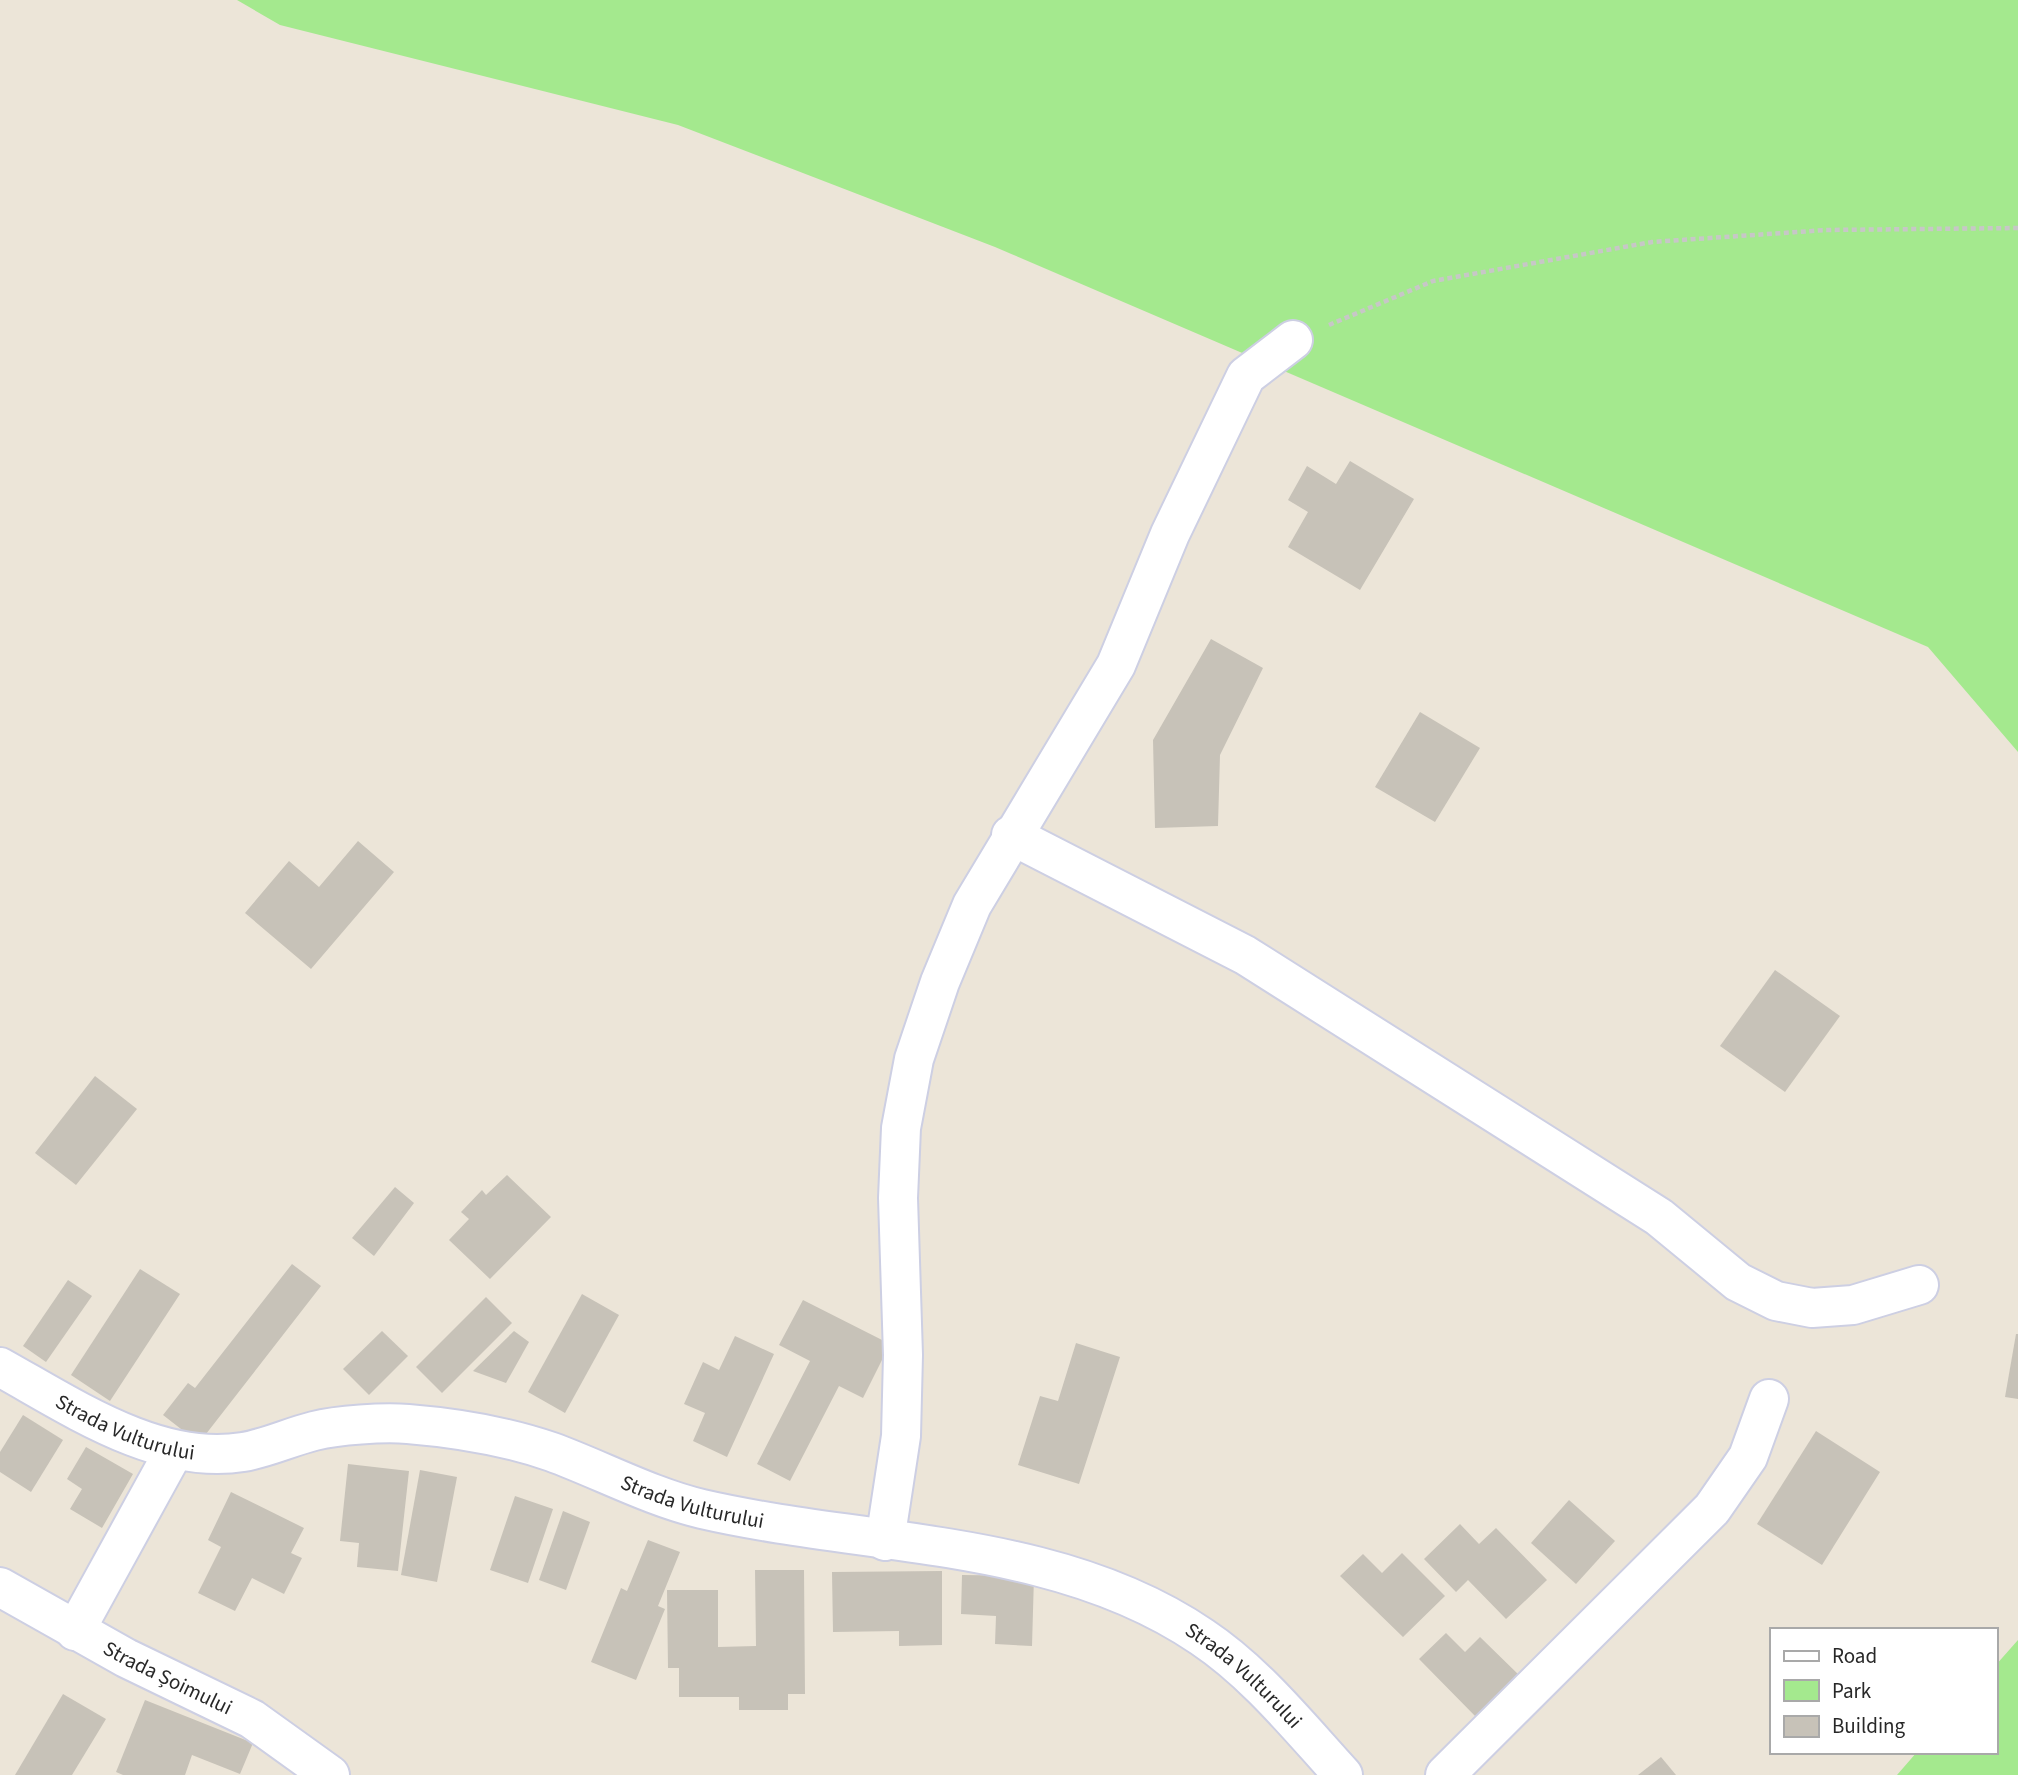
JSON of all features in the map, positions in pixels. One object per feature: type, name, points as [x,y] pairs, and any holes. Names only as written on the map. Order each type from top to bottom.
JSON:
[{"type":"street","points":[[885,1541],[901,1436],[903,1355],[898,1198],[901,1128],[914,1059],[940,982],[972,905],[1011,835],[1116,665],[1170,534],[1246,376],[1293,340]]},
{"type":"street","points":[[1011,835],[1245,955],[1659,1217],[1738,1282],[1776,1301],[1812,1308],[1853,1305],[1919,1285]]},
{"type":"street","name":"Strada Vulturului","points":[[0,1367],[86,1415],[174,1451],[217,1456],[248,1451],[317,1430],[404,1424],[477,1432],[547,1450],[697,1508],[783,1526],[971,1553],[1048,1570],[1100,1586],[1149,1607],[1202,1637],[1249,1675],[1343,1775]]},
{"type":"street","points":[[1446,1775],[1713,1509],[1748,1457],[1769,1399]]},
{"type":"street","points":[[75,1631],[174,1451]]},
{"type":"street","name":"Strada Șoimului","points":[[0,1587],[75,1631],[252,1719],[330,1775]]},
{"type":"path","points":[[1293,340],[1433,281],[1651,242],[1826,230],[2018,228]]},
{"type":"green space","points":[[237,0],[2018,0],[2018,752],[1928,647],[995,247],[678,125],[280,25]]},
{"type":"green space","points":[[2018,1640],[2018,1775],[1897,1775],[1915,1754],[1997,1754],[1997,1664]]},
{"type":"building","points":[[1350,461],[1414,499],[1360,590],[1288,547],[1308,512],[1288,500],[1307,466],[1336,484]]},
{"type":"building","points":[[1211,639],[1263,668],[1220,755],[1218,826],[1155,828],[1153,740]]},
{"type":"building","points":[[1420,712],[1480,748],[1435,822],[1375,787]]},
{"type":"building","points":[[358,841],[394,872],[311,969],[245,913],[289,861],[319,887]]},
{"type":"building","points":[[1775,970],[1840,1016],[1785,1092],[1720,1046]]},
{"type":"building","points":[[95,1076],[137,1109],[76,1185],[35,1153]]},
{"type":"building","points":[[507,1175],[551,1217],[490,1279],[449,1240],[469,1219],[461,1212],[482,1190],[486,1195]]},
{"type":"building","points":[[395,1187],[414,1203],[374,1256],[352,1238]]},
{"type":"building","points":[[292,1264],[321,1286],[199,1443],[163,1415],[188,1383],[195,1388]]},
{"type":"building","points":[[140,1269],[180,1294],[110,1401],[71,1375]]},
{"type":"building","points":[[68,1280],[92,1296],[46,1362],[23,1346]]},
{"type":"building","points":[[582,1294],[619,1315],[565,1413],[528,1392]]},
{"type":"building","points":[[486,1297],[512,1323],[442,1393],[416,1367]]},
{"type":"building","points":[[803,1300],[890,1344],[863,1398],[839,1386],[790,1481],[757,1464],[810,1361],[779,1345]]},
{"type":"building","points":[[382,1331],[408,1356],[369,1395],[343,1369]]},
{"type":"building","points":[[514,1331],[529,1342],[506,1383],[473,1371]]},
{"type":"building","points":[[2018,1334],[2018,1399],[2005,1397]]},
{"type":"building","points":[[735,1336],[774,1354],[727,1457],[693,1441],[705,1413],[684,1404],[703,1362],[719,1370]]},
{"type":"building","points":[[1076,1343],[1120,1357],[1079,1484],[1018,1465],[1040,1396],[1058,1401]]},
{"type":"building","points":[[23,1415],[63,1440],[31,1492],[0,1472],[0,1452]]},
{"type":"building","points":[[1816,1431],[1880,1472],[1822,1565],[1757,1524]]},
{"type":"building","points":[[86,1447],[133,1474],[102,1528],[70,1509],[82,1489],[67,1479]]},
{"type":"building","points":[[348,1464],[409,1471],[398,1571],[357,1567],[359,1543],[340,1541]]},
{"type":"building","points":[[420,1470],[457,1477],[437,1582],[401,1575]]},
{"type":"building","points":[[231,1492],[304,1528],[291,1553],[302,1558],[284,1594],[252,1578],[235,1611],[198,1593],[221,1547],[208,1540]]},
{"type":"building","points":[[515,1496],[553,1509],[528,1583],[490,1570]]},
{"type":"building","points":[[1569,1500],[1615,1541],[1576,1584],[1531,1543]]},
{"type":"building","points":[[563,1511],[590,1522],[566,1590],[539,1580]]},
{"type":"building","points":[[1460,1524],[1479,1544],[1496,1528],[1547,1580],[1506,1619],[1468,1580],[1456,1592],[1424,1559]]},
{"type":"building","points":[[648,1540],[680,1552],[658,1606],[665,1609],[636,1680],[591,1662],[621,1588],[627,1591]]},
{"type":"building","points":[[1402,1553],[1445,1596],[1403,1637],[1340,1576],[1363,1554],[1382,1573]]},
{"type":"building","points":[[755,1570],[804,1570],[805,1694],[788,1694],[788,1710],[739,1710],[739,1697],[679,1697],[679,1668],[668,1668],[667,1590],[718,1590],[718,1647],[756,1646]]},
{"type":"building","points":[[942,1571],[942,1645],[899,1646],[899,1631],[833,1632],[832,1572]]},
{"type":"building","points":[[962,1575],[1034,1576],[1032,1646],[995,1644],[996,1616],[961,1614]]},
{"type":"building","points":[[1446,1633],[1465,1652],[1480,1637],[1521,1677],[1478,1719],[1419,1659]]},
{"type":"building","points":[[63,1694],[106,1719],[72,1775],[15,1775]]},
{"type":"building","points":[[145,1700],[253,1743],[240,1774],[192,1755],[185,1775],[123,1775],[116,1772]]},
{"type":"building","points":[[1661,1757],[1676,1775],[1638,1775]]}]
